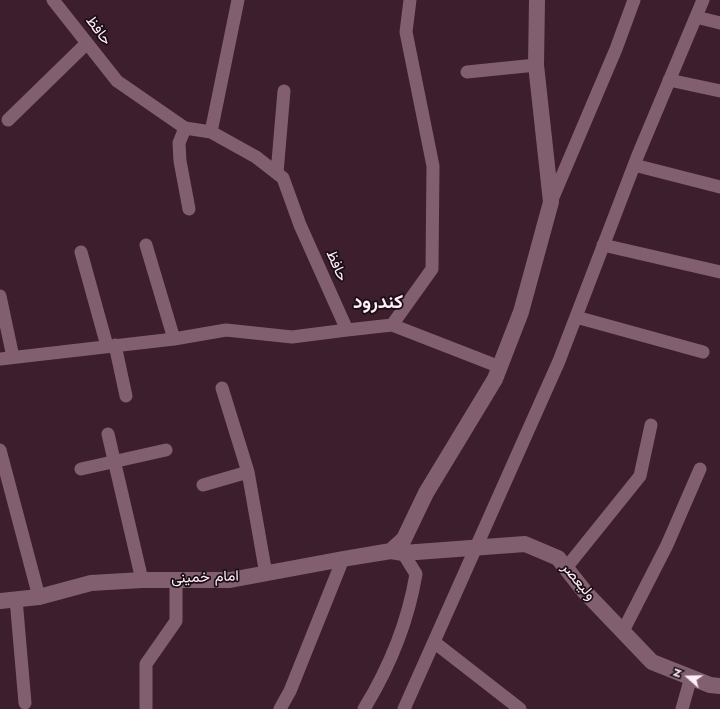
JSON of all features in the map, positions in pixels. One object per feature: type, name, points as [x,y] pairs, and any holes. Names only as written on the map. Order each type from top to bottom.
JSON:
[{"type":"street","name":"حافظ","points":[[53,0],[116,81],[185,128],[211,132],[256,157],[283,178],[300,225],[347,330]]},
{"type":"street","points":[[211,132],[238,0]]},
{"type":"street","points":[[392,325],[432,269],[433,166],[406,32],[410,0]]},
{"type":"street","points":[[537,0],[536,65],[551,202]]},
{"type":"street","points":[[364,709],[383,677],[412,599],[416,574],[401,552],[404,539],[426,493],[495,379],[522,312],[551,202],[616,49],[634,0]]},
{"type":"street","points":[[404,709],[434,642],[470,547],[559,361],[634,165],[704,0]]},
{"type":"street","points":[[696,17],[720,23]]},
{"type":"street","points":[[8,120],[87,43]]},
{"type":"street","points":[[467,72],[536,65]]},
{"type":"street","points":[[669,80],[720,91]]},
{"type":"street","points":[[277,173],[284,91]]},
{"type":"street","points":[[185,128],[179,143],[180,161],[189,209]]},
{"type":"street","points":[[634,165],[720,187]]},
{"type":"street","points":[[604,245],[720,272]]},
{"type":"street","points":[[146,246],[174,339]]},
{"type":"street","points":[[81,252],[126,396]]},
{"type":"street","points":[[0,296],[6,358],[174,339],[226,330],[292,337],[392,325],[500,367]]},
{"type":"street","points":[[576,317],[703,352]]},
{"type":"street","points":[[222,388],[248,472],[266,574]]},
{"type":"street","points":[[566,568],[640,476],[651,425]]},
{"type":"street","points":[[108,434],[142,580]]},
{"type":"street","points":[[0,450],[39,597]]},
{"type":"street","points":[[81,469],[166,450]]},
{"type":"street","points":[[623,631],[667,545],[700,469]]},
{"type":"street","points":[[202,485],[248,472]]},
{"type":"street","name":"ولیعصر","points":[[401,552],[525,544],[558,558],[585,592],[652,662],[710,685],[720,686]]},
{"type":"street","name":"امام خمینی","points":[[8,600],[39,597],[91,583],[142,580],[230,580],[343,559],[401,552]]},
{"type":"street","points":[[280,709],[290,691],[343,559]]},
{"type":"street","points":[[146,709],[146,664],[176,621],[176,580]]},
{"type":"street","points":[[8,600],[25,702]]},
{"type":"street","points":[[434,642],[520,709]]},
{"type":"street","points":[[682,709],[691,677]]},
{"type":"district","name":"کندرود","points":[[378,303]]}]
